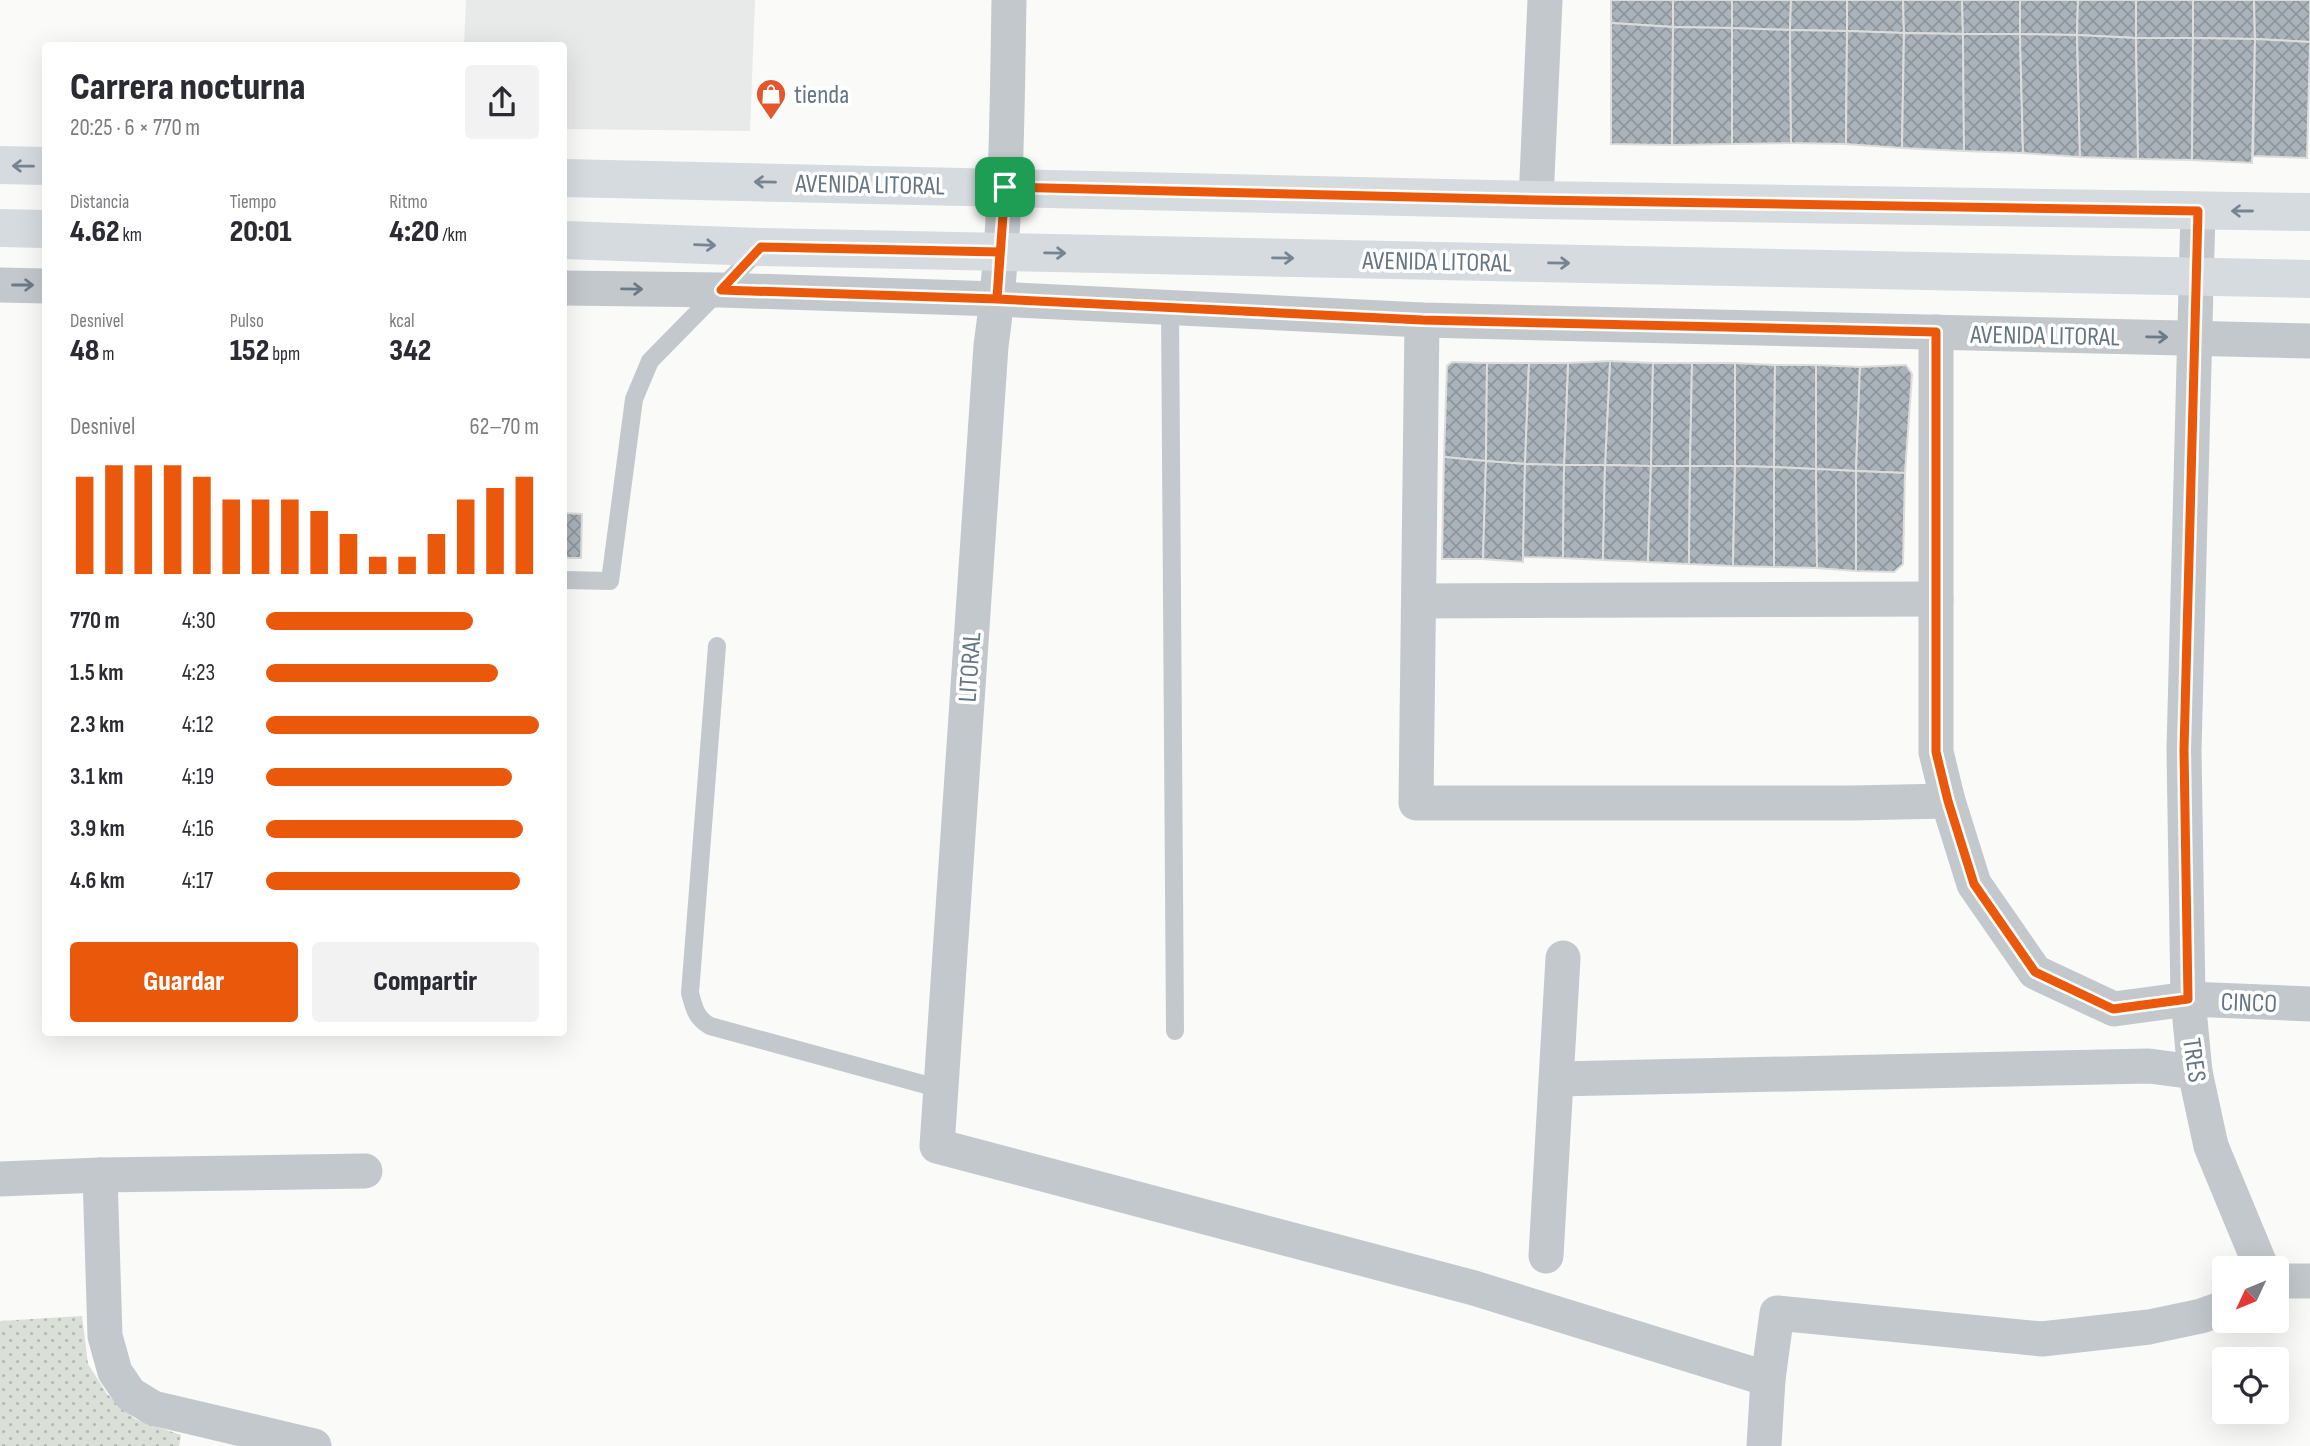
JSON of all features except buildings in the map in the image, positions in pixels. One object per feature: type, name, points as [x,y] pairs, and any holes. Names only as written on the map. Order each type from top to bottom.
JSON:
[{"type":"main road","points":[[0,165],[42,166]]},
{"type":"main road","name":"AVENIDA LITORAL","points":[[567,178],[1536,200],[2310,212]]},
{"type":"main road","points":[[0,228],[42,229]]},
{"type":"main road","name":"AVENIDA LITORAL","points":[[567,240],[761,247],[2310,279]]},
{"type":"street","name":"LITORAL","points":[[1009,0],[1005,187],[990,359],[937,1146],[1474,1288],[1768,1379]]},
{"type":"street","points":[[1536,200],[1545,0]]},
{"type":"street","name":"TRES","points":[[2198,211],[2184,750],[2188,999],[2195,1073],[2211,1146],[2257,1256]]},
{"type":"street","points":[[0,285],[42,286]]},
{"type":"street","name":"AVENIDA LITORAL","points":[[567,288],[997,299],[1422,320],[2310,341]]},
{"type":"street","points":[[1422,320],[1416,803],[1948,801]]},
{"type":"street","name":"CINCO","points":[[1936,332],[1936,752],[1974,884],[2035,972],[2113,1009],[2188,999],[2310,1004]]},
{"type":"street","points":[[1419,601],[1936,599]]},
{"type":"street","points":[[1546,1256],[1563,958]]},
{"type":"street","points":[[1558,1079],[2149,1066],[2195,1073]]},
{"type":"street","points":[[0,1179],[365,1171]]},
{"type":"street","points":[[100,1175],[105,1336],[115,1372],[130,1394],[153,1408],[314,1446]]},
{"type":"street","points":[[2289,1282],[2310,1282]]},
{"type":"street","points":[[1764,1446],[1768,1379],[1777,1313],[2042,1339],[2149,1327],[2212,1312]]},
{"type":"lane","points":[[567,580],[610,581],[634,399],[650,361],[761,247]]},
{"type":"lane","points":[[1170,308],[1175,1031]]},
{"type":"lane","points":[[717,646],[690,993],[694,1010],[701,1021],[710,1026],[941,1090]]},
{"type":"shaded area","points":[[466,0],[755,0],[750,131],[567,129],[567,42],[464,42]]},
{"type":"shaded area","points":[[82,1316],[88,1364],[107,1394],[135,1419],[181,1435],[179,1446],[0,1446],[0,1321]]},
{"type":"place","name":"tienda","points":[[771,121]]},
{"type":"route","points":[[1005,187],[997,299],[721,290],[761,247],[1000,252],[997,299],[1422,320],[1936,332],[1936,752],[1974,884],[2035,972],[2113,1009],[2188,999],[2184,750],[2198,211],[1536,200],[1005,187]]}]
